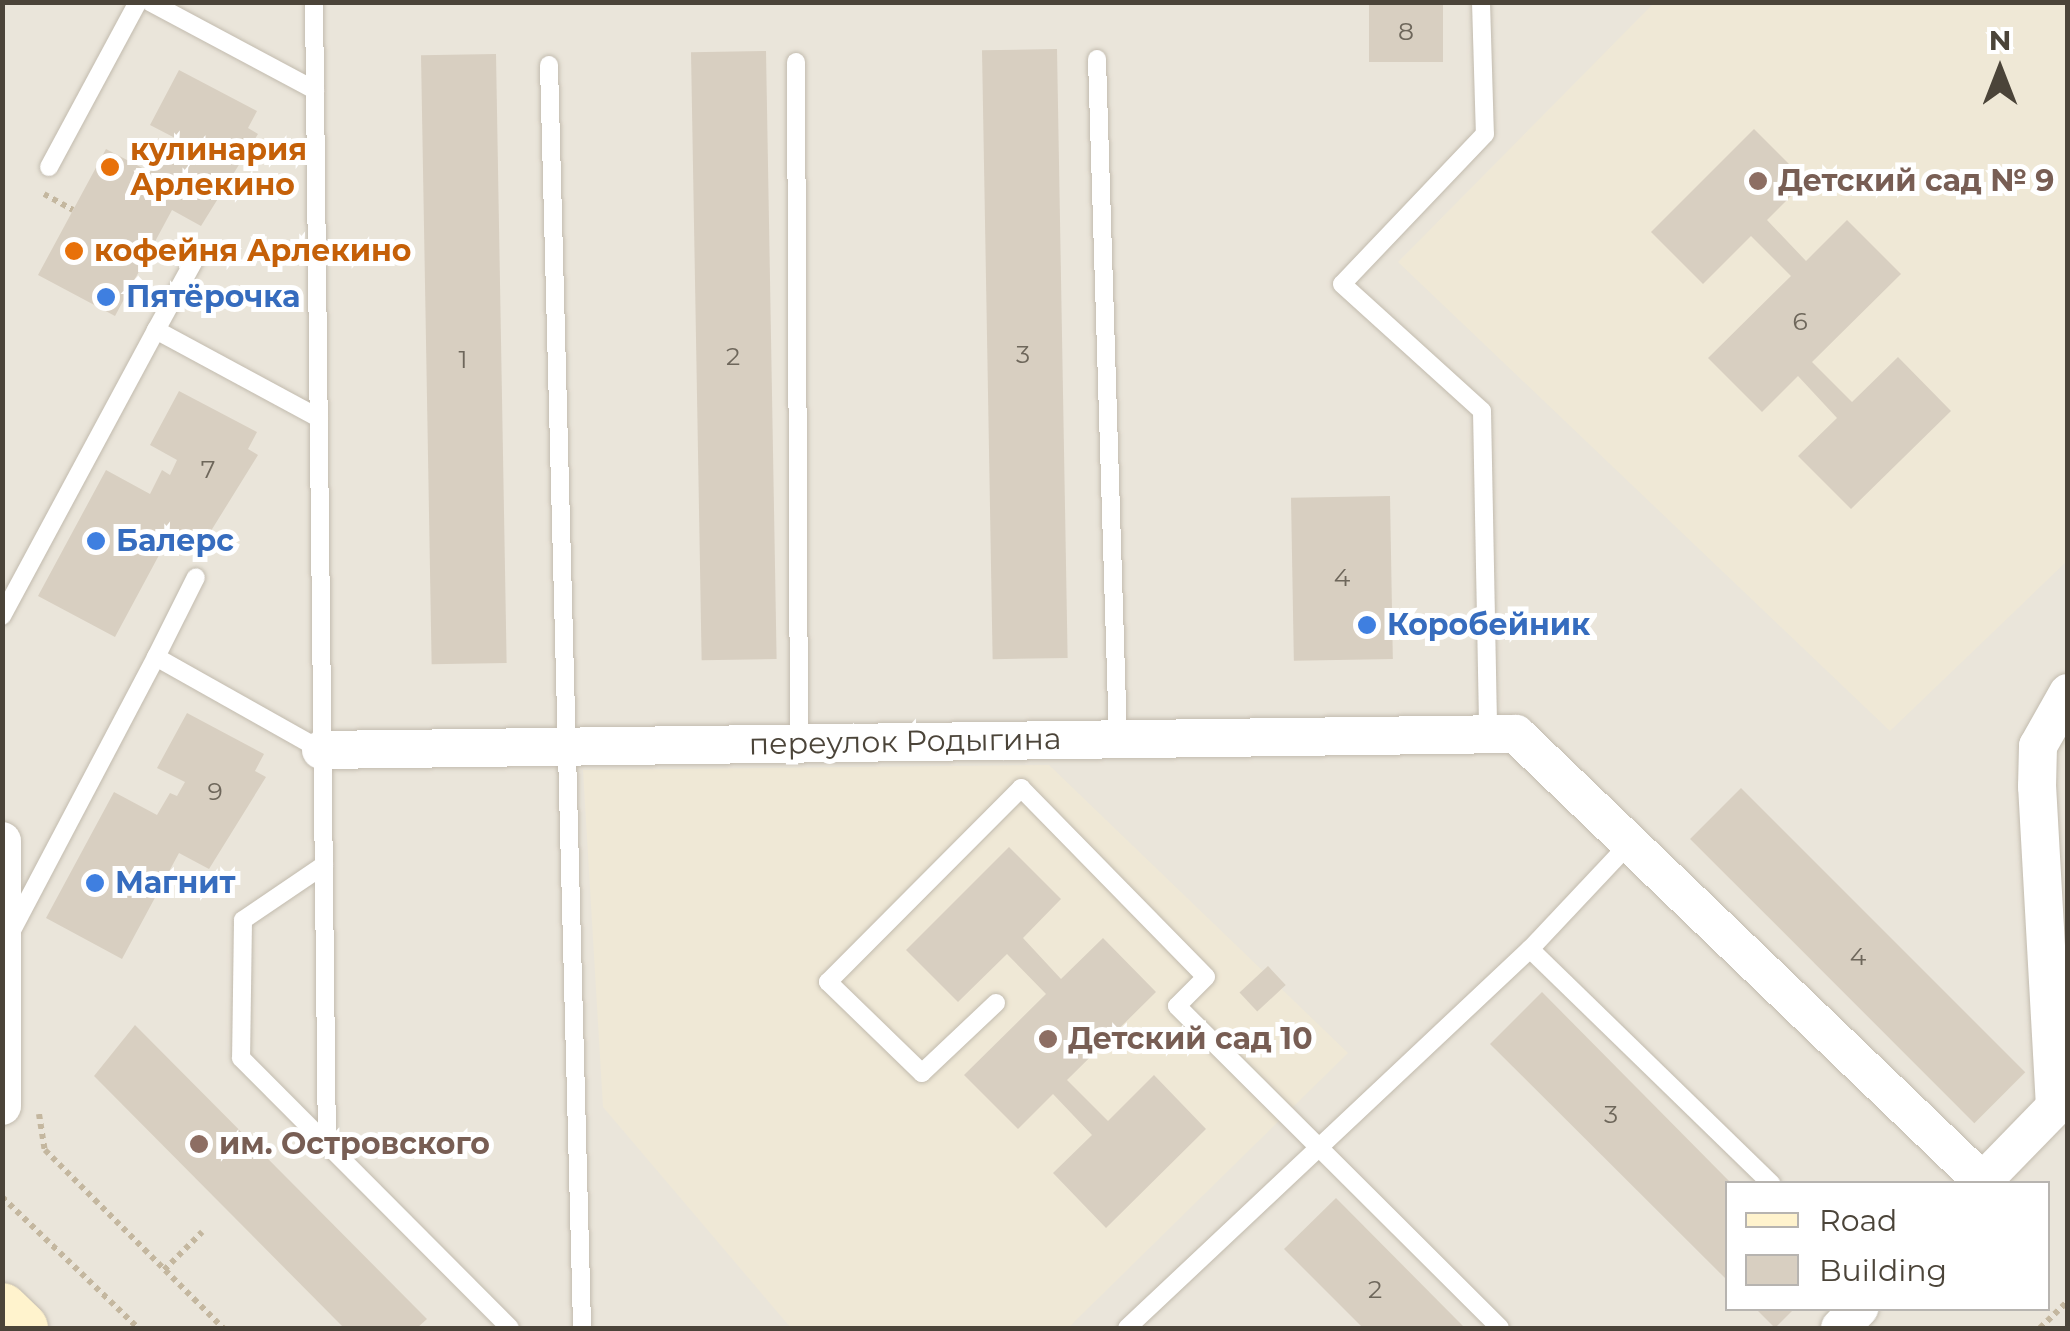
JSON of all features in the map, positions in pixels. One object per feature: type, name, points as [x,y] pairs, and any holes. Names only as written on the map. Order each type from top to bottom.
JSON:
[{"type":"main road","points":[[2,1309],[22,1328]]},
{"type":"street","points":[[1982,1181],[2061,1108],[2036,787],[2038,746],[2068,693]]},
{"type":"street","name":"переулок Родыгина","points":[[322,750],[1488,734]]},
{"type":"street","points":[[1488,734],[1516,734],[1980,1181]]},
{"type":"street","points":[[2,842],[5,943],[19,1103]]},
{"type":"lane","points":[[49,167],[138,2]]},
{"type":"lane","points":[[150,2],[315,90]]},
{"type":"lane","points":[[314,2],[327,1145]]},
{"type":"lane","points":[[1481,2],[1485,134],[1342,284],[1482,411],[1488,734]]},
{"type":"lane","points":[[1098,58],[1118,740]]},
{"type":"lane","points":[[796,62],[799,744]]},
{"type":"lane","points":[[549,65],[582,1328]]},
{"type":"lane","points":[[2,616],[195,259]]},
{"type":"lane","points":[[156,330],[319,418]]},
{"type":"lane","points":[[5,943],[196,577]]},
{"type":"lane","points":[[156,657],[322,750]]},
{"type":"lane","points":[[996,1002],[922,1074],[828,982],[1021,788],[1206,977],[1178,1006],[1500,1328]]},
{"type":"lane","points":[[1127,1328],[1316,1146],[1530,949],[1630,843]]},
{"type":"lane","points":[[324,866],[243,920],[242,1058],[510,1328]]},
{"type":"lane","points":[[1530,949],[1769,1181]]},
{"type":"path","points":[[37,190],[73,210]]},
{"type":"path","points":[[19,1103],[44,1150],[222,1328]]},
{"type":"path","points":[[2,1196],[138,1328]]},
{"type":"path","points":[[164,1270],[202,1232]]},
{"type":"path","points":[[2040,1328],[2068,1301]]},
{"type":"shaded area","points":[[3,3],[2067,3],[2067,1328],[3,1328]]},
{"type":"shaded area","points":[[1654,3],[2067,3],[2067,561],[1890,731],[1398,262]]},
{"type":"shaded area","points":[[1049,765],[1348,1053],[1068,1328],[791,1328],[603,1107],[583,770]]},
{"type":"building","points":[[1369,2],[1443,2],[1443,62],[1369,62]]},
{"type":"building","points":[[1057,49],[1068,658],[993,659],[982,50]]},
{"type":"building","points":[[766,51],[777,659],[702,660],[691,52]]},
{"type":"building","points":[[496,54],[507,663],[432,664],[421,55]]},
{"type":"building","points":[[179,70],[257,111],[248,128],[258,134],[201,226],[172,210],[115,316],[38,275],[106,149],[150,172],[162,150],[170,153],[177,139],[150,125]]},
{"type":"building","points":[[1754,129],[1806,181],[1767,220],[1806,261],[1847,220],[1901,274],[1812,362],[1852,402],[1898,357],[1951,411],[1851,509],[1798,456],[1837,418],[1798,376],[1762,412],[1708,358],[1791,276],[1751,236],[1703,284],[1651,232]]},
{"type":"building","points":[[179,391],[257,432],[248,449],[258,455],[201,547],[172,531],[115,637],[38,596],[106,470],[150,494],[162,470],[170,475],[177,460],[150,445]]},
{"type":"building","points":[[1390,496],[1393,659],[1294,661],[1291,498]]},
{"type":"building","points":[[187,713],[264,754],[255,771],[266,777],[209,869],[179,853],[122,959],[46,918],[114,792],[157,815],[170,793],[177,796],[185,782],[157,768]]},
{"type":"building","points":[[1741,788],[2025,1072],[1974,1123],[1690,839]]},
{"type":"building","points":[[1009,847],[1061,899],[1023,938],[1061,979],[1103,938],[1156,992],[1067,1080],[1108,1121],[1154,1075],[1206,1129],[1106,1228],[1053,1173],[1092,1135],[1053,1094],[1018,1129],[964,1075],[1046,994],[1007,954],[958,1002],[906,950]]},
{"type":"building","points":[[1268,966],[1286,985],[1257,1012],[1239,993]]},
{"type":"building","points":[[1542,992],[1729,1181],[1725,1181],[1725,1278],[1490,1044]]},
{"type":"building","points":[[135,1025],[427,1319],[417,1328],[344,1328],[94,1076]]},
{"type":"building","points":[[1336,1198],[1465,1328],[1363,1328],[1284,1249]]},
{"type":"building","points":[[1758,1311],[1792,1311],[1775,1328]]},
{"type":"place","name":"кулинария Арлекино","points":[[110,167]]},
{"type":"place","name":"Детский сад № 9","points":[[1758,181]]},
{"type":"place","name":"кофейня Арлекино","points":[[74,251]]},
{"type":"place","name":"Пятёрочка","points":[[106,297]]},
{"type":"place","name":"Балерс","points":[[96,541]]},
{"type":"place","name":"Коробейник","points":[[1367,625]]},
{"type":"place","name":"Магнит","points":[[95,883]]},
{"type":"place","name":"Детский сад 10","points":[[1048,1039]]},
{"type":"place","name":"им. Островского","points":[[199,1144]]}]
